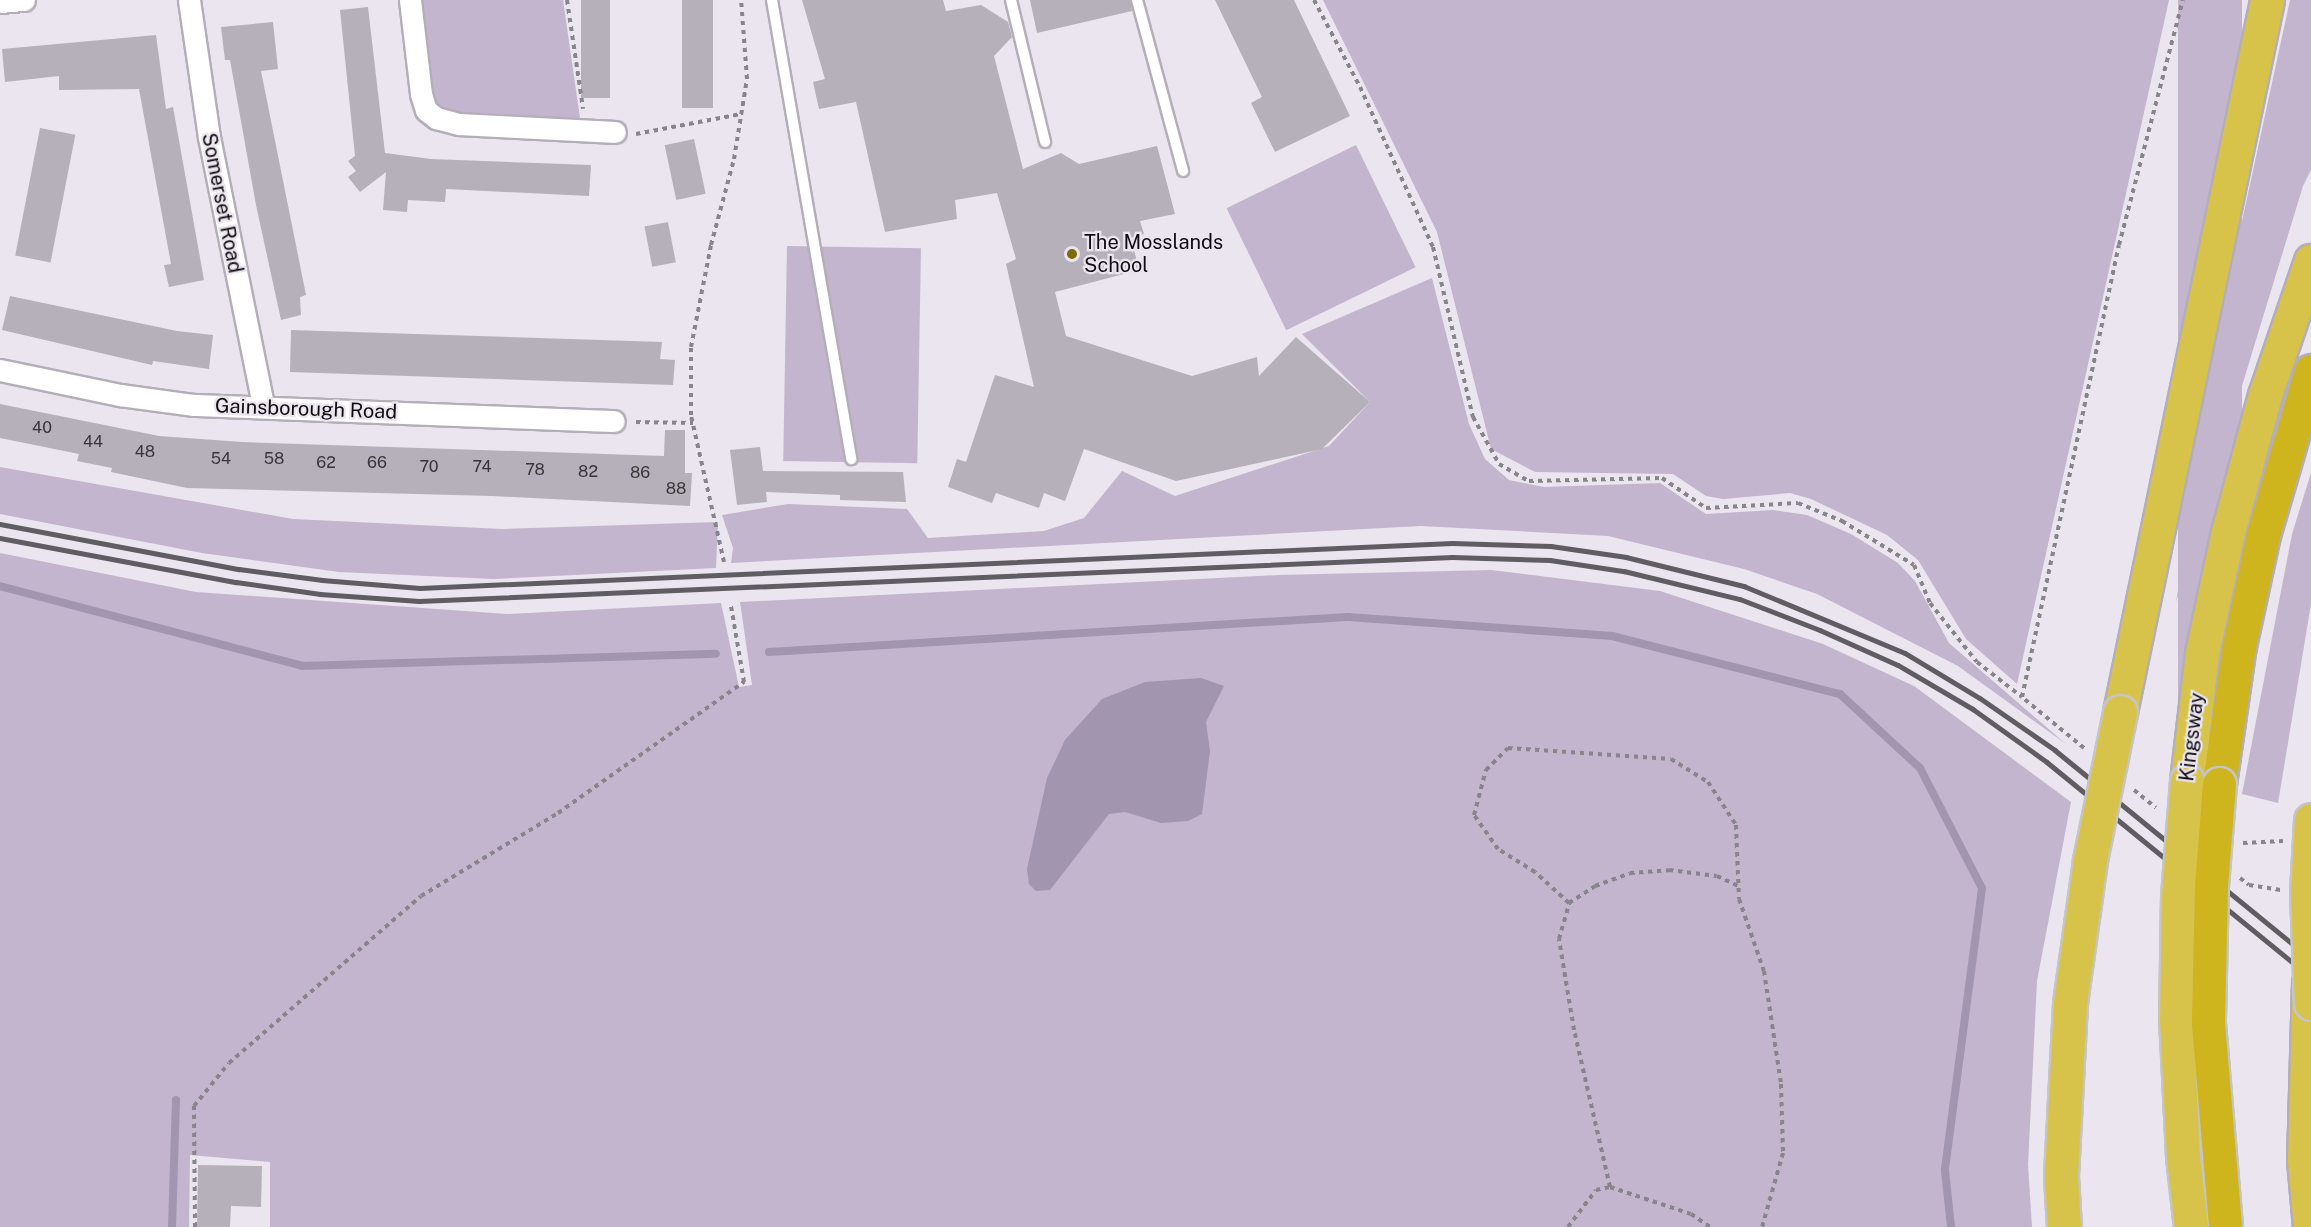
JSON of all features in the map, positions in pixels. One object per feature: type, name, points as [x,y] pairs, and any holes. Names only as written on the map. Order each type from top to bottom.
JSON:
[{"type":"highway","points":[[2064,1227],[2061,1176],[2070,1003],[2091,860],[2267,0]]},
{"type":"highway","name":"Kingsway","points":[[2191,1227],[2183,1157],[2176,1017],[2178,895],[2187,781],[2202,653],[2228,532],[2265,395],[2311,261]]},
{"type":"highway","points":[[2225,1227],[2208,1023],[2211,886],[2219,784],[2239,646],[2263,535],[2311,371]]},
{"type":"highway","points":[[2300,830],[2307,891],[2310,992],[2304,1160],[2310,1227]]},
{"type":"highway","points":[[2061,1176],[2071,1227]]},
{"type":"street","points":[[0,2],[24,0]]},
{"type":"street","name":"Somerset Road","points":[[189,0],[209,137],[262,405]]},
{"type":"street","points":[[410,0],[421,94],[426,110],[436,118],[459,124],[615,132]]},
{"type":"street","name":"Gainsborough Road","points":[[0,370],[120,395],[194,405],[262,405],[614,421]]},
{"type":"lane","points":[[772,0],[851,459]]},
{"type":"lane","points":[[1011,0],[1045,142]]},
{"type":"lane","points":[[1137,0],[1183,171]]},
{"type":"path","points":[[567,0],[586,131]]},
{"type":"path","points":[[724,562],[693,423],[690,346],[747,79],[741,0]]},
{"type":"path","points":[[1314,0],[1360,87],[1433,247],[1473,417],[1500,464],[1529,481],[1606,476],[1662,478],[1706,508],[1798,503],[1842,520],[1914,565],[1930,603],[1977,662],[2093,756]]},
{"type":"path","points":[[2022,697],[2119,245],[2182,0]]},
{"type":"path","points":[[615,132],[631,135],[741,114]]},
{"type":"path","points":[[614,421],[693,423]]},
{"type":"path","points":[[195,1227],[194,1106],[229,1063],[421,896],[558,813],[744,682],[731,606]]},
{"type":"path","points":[[1569,903],[1535,872],[1498,849],[1474,815],[1486,770],[1508,748],[1671,759],[1708,782],[1736,825],[1738,886],[1764,971],[1781,1084],[1783,1153],[1762,1227]]},
{"type":"path","points":[[2129,785],[2164,815]]},
{"type":"path","points":[[2233,843],[2300,830]]},
{"type":"path","points":[[1610,1187],[1574,1030],[1560,939],[1569,903],[1595,886],[1630,873],[1669,870],[1717,876],[1738,886]]},
{"type":"path","points":[[2232,872],[2249,885],[2290,891]]},
{"type":"path","points":[[1568,1227],[1596,1190],[1610,1187],[1691,1214],[1710,1227]]},
{"type":"shaded area","points":[[418,0],[563,0],[580,118],[461,117],[438,107],[431,94]]},
{"type":"shaded area","points":[[1323,0],[2169,0],[2017,684],[1966,639],[1918,560],[1887,535],[1811,499],[1790,493],[1723,499],[1706,496],[1673,474],[1535,472],[1491,449],[1437,232]]},
{"type":"shaded area","points":[[2178,0],[2242,0],[2242,708],[2178,708]]},
{"type":"shaded area","points":[[2290,0],[2311,0],[2311,170],[2303,186],[2176,602],[2239,235]]},
{"type":"shaded area","points":[[1356,145],[1416,267],[1286,330],[1227,208]]},
{"type":"shaded area","points":[[787,246],[921,248],[917,463],[783,461]]},
{"type":"shaded area","points":[[1432,278],[1469,424],[1485,459],[1509,480],[1544,487],[1660,483],[1706,514],[1773,510],[1807,515],[1851,534],[1898,563],[1915,581],[1949,643],[2066,744],[1958,666],[1817,594],[1744,569],[1608,536],[1421,526],[731,563],[733,548],[722,515],[788,504],[907,509],[928,538],[1044,531],[1084,518],[1122,471],[1175,496],[1329,446],[1370,402],[1302,334]]},
{"type":"shaded area","points":[[0,467],[293,519],[502,529],[718,522],[716,568],[494,579],[339,572],[202,553],[0,514]]},
{"type":"shaded area","points":[[2311,473],[2311,604],[2278,803],[2242,794],[2292,534]]},
{"type":"shaded area","points":[[0,553],[196,592],[507,614],[721,603],[739,687],[752,685],[740,602],[1279,575],[1491,570],[1660,591],[1823,644],[1914,686],[2071,802],[2037,981],[2028,1165],[2032,1227],[270,1227],[270,1162],[190,1155],[189,1227],[0,1227]]},
{"type":"shaded area","points":[[1201,678],[1224,686],[1206,722],[1210,751],[1202,814],[1188,821],[1161,823],[1125,812],[1109,814],[1050,890],[1036,891],[1029,884],[1027,869],[1047,778],[1065,740],[1102,699],[1145,682]]},
{"type":"building","points":[[581,0],[610,0],[610,98],[581,98]]},
{"type":"building","points":[[682,0],[713,0],[713,108],[682,108]]},
{"type":"building","points":[[802,0],[943,0],[946,11],[981,5],[1008,22],[1012,37],[994,56],[1023,169],[1061,153],[1079,164],[1157,146],[1175,214],[1140,221],[1144,234],[1131,238],[1139,270],[1055,292],[1066,336],[1192,376],[1257,357],[1259,376],[1296,337],[1370,402],[1322,449],[1176,481],[1084,449],[1065,501],[1044,493],[1039,508],[996,493],[992,503],[948,487],[957,459],[966,462],[995,375],[1034,387],[1006,264],[1016,259],[997,193],[955,200],[957,219],[885,232],[856,102],[819,109],[813,82],[825,79]]},
{"type":"building","points":[[1030,0],[1130,0],[1132,11],[1037,33]]},
{"type":"building","points":[[1215,0],[1294,0],[1350,116],[1275,152],[1251,103],[1262,97]]},
{"type":"building","points":[[368,7],[385,153],[431,159],[591,165],[589,196],[446,189],[445,202],[408,200],[407,212],[383,210],[386,172],[360,192],[348,177],[356,171],[348,161],[355,156],[340,10]]},
{"type":"building","points":[[273,22],[278,69],[261,71],[306,295],[300,297],[301,315],[281,320],[256,205],[230,60],[225,60],[221,27]]},
{"type":"building","points":[[156,35],[166,109],[173,107],[204,280],[169,287],[164,265],[171,264],[139,89],[59,90],[59,76],[5,82],[2,49]]},
{"type":"building","points":[[40,128],[75,135],[51,262],[15,256]]},
{"type":"building","points":[[694,139],[706,194],[676,200],[665,145]]},
{"type":"building","points":[[668,222],[676,262],[652,267],[644,227]]},
{"type":"building","points":[[10,296],[177,331],[213,335],[209,369],[153,361],[152,365],[2,330]]},
{"type":"building","points":[[291,330],[662,342],[660,359],[675,360],[673,385],[290,372]]},
{"type":"building","points":[[0,404],[159,436],[242,442],[664,456],[665,430],[685,430],[685,473],[692,473],[690,506],[492,496],[187,488],[111,472],[112,468],[77,461],[79,454],[0,438]]},
{"type":"building","points":[[760,447],[763,471],[903,472],[906,502],[840,500],[840,495],[766,492],[767,502],[737,505],[730,450]]},
{"type":"building","points":[[198,1165],[262,1166],[261,1207],[231,1206],[230,1227],[197,1227]]},
{"type":"waterway","points":[[0,586],[302,666],[716,654]]},
{"type":"waterway","points":[[769,652],[1348,617],[1612,636],[1840,694],[1920,768],[1982,888],[1945,1170],[1951,1227]]},
{"type":"waterway","points":[[172,1227],[176,1100]]},
{"type":"railway","points":[[0,524],[239,569],[322,580],[420,588],[1452,543],[1551,546],[1626,557],[1744,586],[1905,653],[1980,698],[2055,750],[2311,959]]},
{"type":"railway","points":[[0,538],[236,582],[320,594],[419,601],[1452,557],[1550,560],[1624,571],[1740,599],[1820,630],[1898,665],[1973,709],[2047,762],[2311,977]]},
{"type":"place","name":"The Mosslands School","points":[[1072,254]]}]
